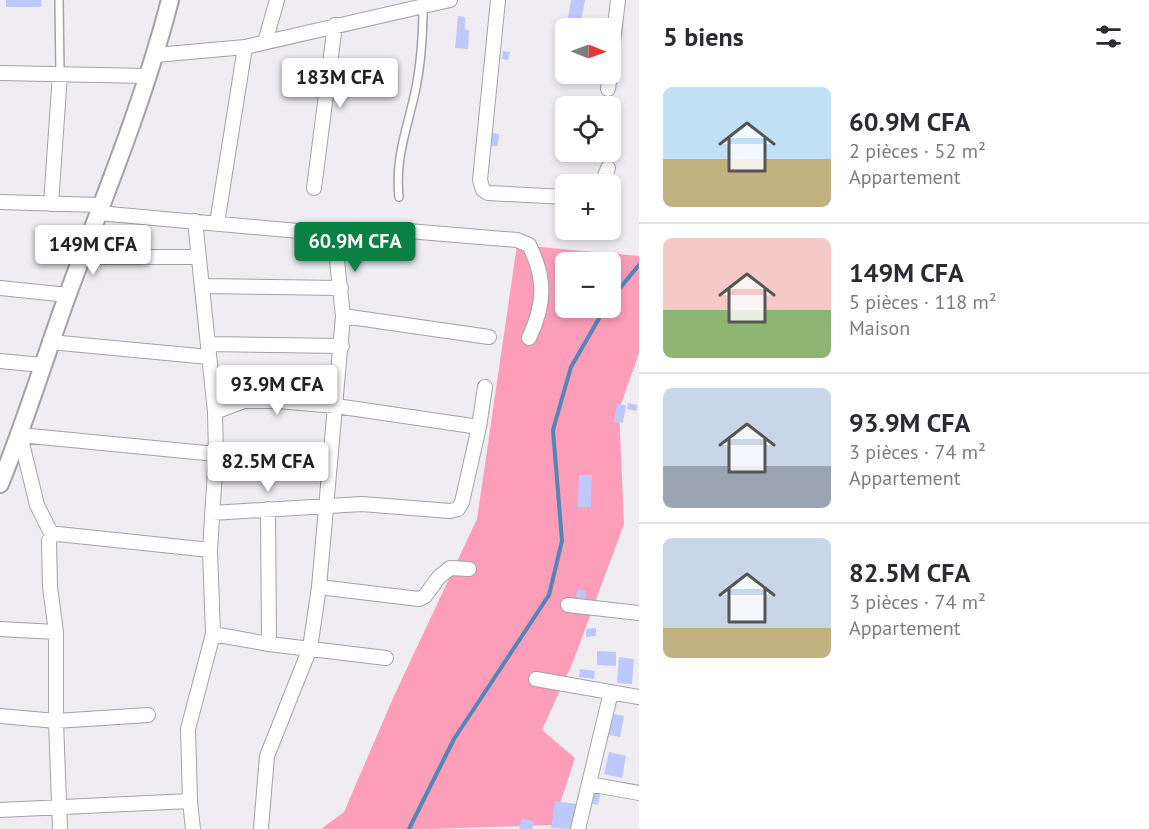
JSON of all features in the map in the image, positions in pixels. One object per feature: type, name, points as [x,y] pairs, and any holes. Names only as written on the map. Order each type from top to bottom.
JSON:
[{"type":"street","points":[[0,484],[20,435],[42,365],[156,55],[170,0]]},
{"type":"street","points":[[265,42],[277,0]]},
{"type":"street","points":[[156,55],[245,47],[450,0]]},
{"type":"street","points":[[498,0],[480,180],[483,190],[488,193],[555,196]]},
{"type":"street","points":[[616,18],[618,0]]},
{"type":"street","points":[[314,188],[335,26]]},
{"type":"street","points":[[217,223],[245,47]]},
{"type":"street","points":[[0,73],[148,76]]},
{"type":"street","points":[[51,204],[60,74]]},
{"type":"street","points":[[608,89],[609,84]]},
{"type":"street","points":[[606,174],[608,168]]},
{"type":"street","points":[[0,202],[51,204],[195,221],[334,233],[396,230],[517,240],[529,245],[541,272],[542,296],[538,321],[530,338]]},
{"type":"street","points":[[193,829],[188,729],[213,634],[210,550],[216,454],[215,412],[195,221]]},
{"type":"street","points":[[261,828],[267,756],[310,648],[319,587],[344,316],[334,233]]},
{"type":"street","points":[[82,257],[199,257]]},
{"type":"street","points":[[202,286],[341,288]]},
{"type":"street","points":[[0,288],[68,295]]},
{"type":"street","points":[[344,316],[489,337]]},
{"type":"street","points":[[51,342],[208,350],[342,346]]},
{"type":"street","points":[[0,362],[42,365]]},
{"type":"street","points":[[212,513],[362,504],[450,511],[458,509],[462,502],[479,427],[484,387]]},
{"type":"street","points":[[215,412],[244,401],[278,401],[336,406],[479,427]]},
{"type":"street","points":[[20,435],[216,454]]},
{"type":"street","points":[[20,435],[37,505],[52,535]]},
{"type":"street","points":[[268,509],[269,644]]},
{"type":"street","points":[[52,535],[210,550]]},
{"type":"street","points":[[52,535],[49,541],[50,587],[56,632],[56,721],[60,829]]},
{"type":"street","points":[[319,587],[419,599],[425,596],[439,577],[450,568],[470,569]]},
{"type":"street","points":[[568,605],[639,613]]},
{"type":"street","points":[[0,629],[56,632]]},
{"type":"street","points":[[213,634],[269,644],[386,658]]},
{"type":"street","points":[[536,679],[639,697]]},
{"type":"street","points":[[578,829],[611,692]]},
{"type":"street","points":[[0,716],[56,721],[147,715]]},
{"type":"street","points":[[589,784],[639,793]]},
{"type":"street","points":[[0,810],[190,801]]},
{"type":"lane","points":[[58,0],[60,74]]},
{"type":"lane","points":[[399,196],[399,159],[415,95],[423,37],[423,5]]},
{"type":"shaded area","points":[[517,245],[595,252],[555,252],[555,318],[621,318],[621,254],[639,256],[639,353],[619,410],[624,524],[573,662],[542,730],[575,758],[553,825],[430,829],[321,829],[344,812],[394,696],[477,519]]},
{"type":"building","points":[[6,0],[41,0],[41,7],[6,7]]},
{"type":"building","points":[[571,0],[585,0],[582,18],[568,18]]},
{"type":"building","points":[[458,16],[465,17],[465,30],[469,30],[468,49],[455,48]]},
{"type":"building","points":[[503,51],[510,52],[508,60],[502,59]]},
{"type":"building","points":[[491,133],[499,134],[498,146],[490,146]]},
{"type":"building","points":[[628,403],[637,405],[636,411],[627,409]]},
{"type":"building","points":[[617,404],[626,405],[623,423],[614,422]]},
{"type":"building","points":[[579,475],[592,475],[591,507],[578,507]]},
{"type":"building","points":[[578,589],[586,591],[585,599],[576,597]]},
{"type":"building","points":[[596,628],[596,636],[586,637],[586,629]]},
{"type":"building","points":[[597,651],[616,652],[616,666],[597,665]]},
{"type":"building","points":[[619,657],[634,659],[632,684],[617,683]]},
{"type":"building","points":[[580,669],[595,671],[594,679],[579,677]]},
{"type":"building","points":[[609,713],[624,716],[620,737],[605,734]]},
{"type":"building","points":[[609,752],[626,756],[622,778],[604,774]]},
{"type":"building","points":[[593,790],[601,791],[598,805],[590,803]]},
{"type":"building","points":[[555,801],[576,804],[573,829],[551,828]]},
{"type":"building","points":[[522,818],[534,822],[532,829],[519,829]]},
{"type":"waterway","points":[[621,287],[639,265]]},
{"type":"waterway","points":[[409,829],[454,739],[549,595],[562,541],[553,430],[571,367],[599,318]]}]
